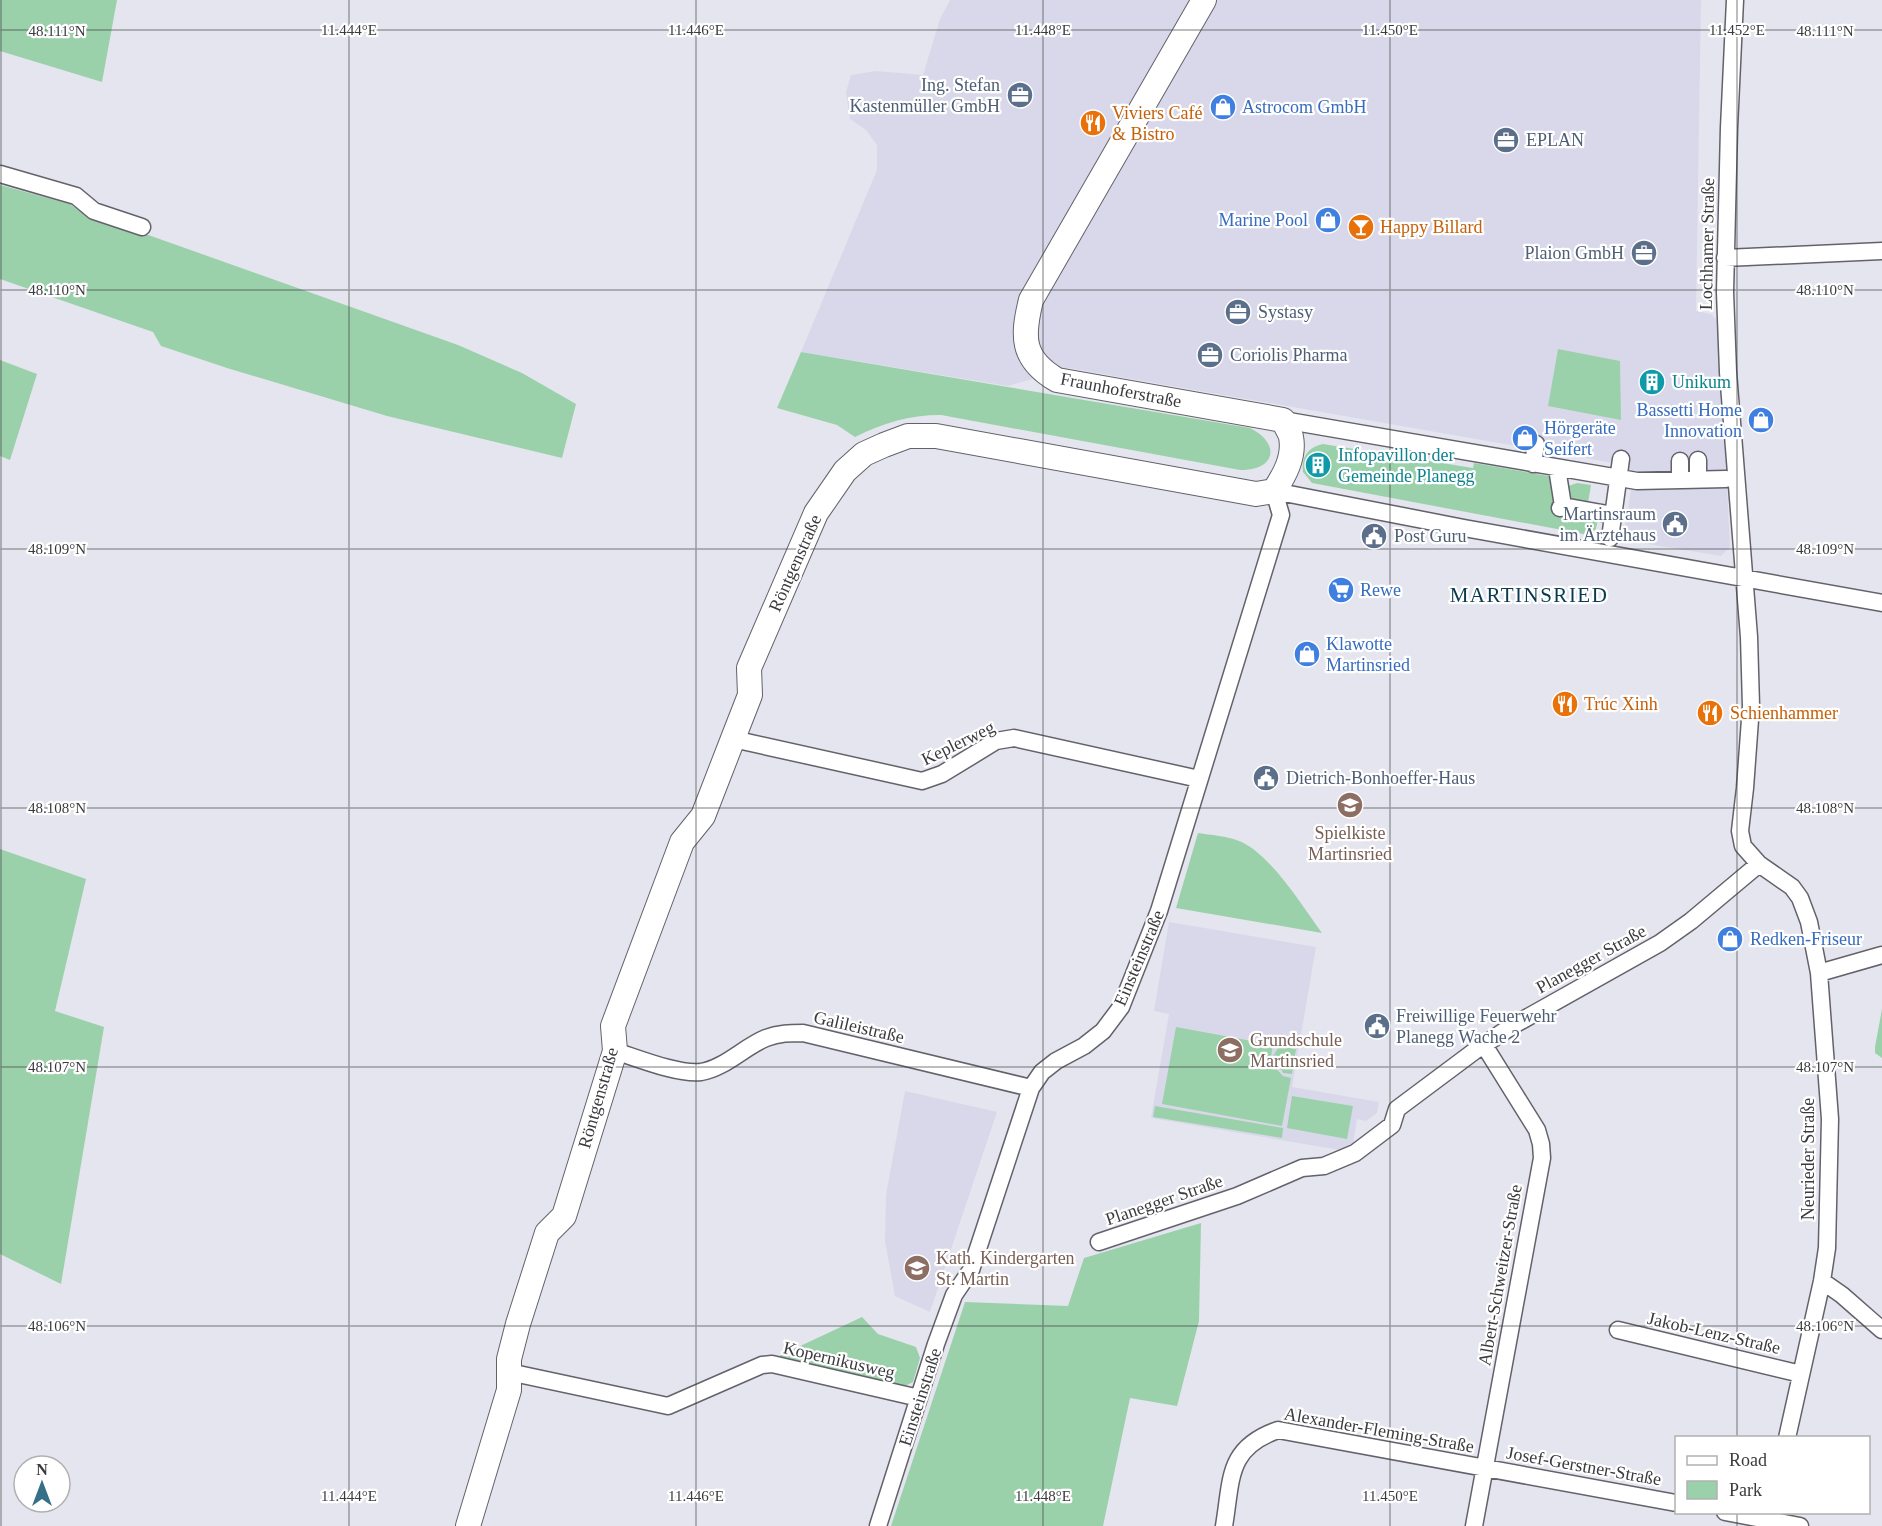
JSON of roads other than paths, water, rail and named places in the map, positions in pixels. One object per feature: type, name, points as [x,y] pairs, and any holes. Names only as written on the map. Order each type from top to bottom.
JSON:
[{"type":"street","name":"Fraunhoferstraße","points":[[1204,0],[1031,300],[1025,324],[1026,341],[1030,355],[1042,371],[1057,380],[1476,454],[1508,464],[1637,481],[1698,480],[1731,483]]},
{"type":"street","name":"Lochhamer Straße","points":[[1731,483],[1725,258],[1735,0]]},
{"type":"street","points":[[0,174],[76,196],[94,211],[142,227]]},
{"type":"street","points":[[1725,258],[1882,251]]},
{"type":"street","points":[[1274,491],[1284,476],[1290,457],[1291,437],[1283,420]]},
{"type":"street","name":"Röntgenstraße","points":[[468,1526],[509,1390],[509,1359],[518,1324],[547,1233],[564,1215],[615,1051],[613,1026],[682,842],[703,816],[750,695],[750,668],[816,513],[845,471],[864,454],[908,436],[936,436],[1256,494],[1274,491],[1486,532],[1882,603]]},
{"type":"street","points":[[1536,444],[1561,507],[1613,514]]},
{"type":"street","points":[[1610,538],[1622,459]]},
{"type":"street","points":[[1698,460],[1698,480]]},
{"type":"street","points":[[1680,461],[1680,480]]},
{"type":"street","points":[[1731,483],[1744,578],[1751,706],[1740,831],[1743,846],[1759,864]]},
{"type":"street","name":"Einsteinstraße","points":[[878,1526],[954,1295],[971,1270],[1031,1088],[1042,1072],[1056,1061],[1084,1046],[1103,1031],[1120,1007],[1159,911],[1281,515],[1274,491]]},
{"type":"street","name":"Keplerweg","points":[[733,739],[922,781],[942,774],[996,741],[1014,738],[1199,779]]},
{"type":"street","name":"Neurieder Straße","points":[[1759,864],[1792,887],[1800,898],[1809,922],[1819,974],[1830,1130],[1827,1248],[1822,1281],[1787,1436]]},
{"type":"street","name":"Planegger Straße","points":[[1099,1242],[1237,1196],[1302,1168],[1324,1166],[1355,1153],[1392,1125],[1397,1109],[1484,1045],[1512,1026],[1660,943],[1691,921],[1759,864]]},
{"type":"street","points":[[1819,974],[1882,955]]},
{"type":"street","name":"Galileistraße","points":[[615,1051],[681,1071],[699,1072],[713,1069],[765,1038],[781,1033],[803,1033],[1031,1088]]},
{"type":"street","name":"Albert-Schweitzer-Straße","points":[[1474,1526],[1542,1158],[1537,1130],[1484,1045]]},
{"type":"street","points":[[1822,1281],[1842,1294],[1882,1330]]},
{"type":"street","name":"Jakob-Lenz-Straße","points":[[1618,1330],[1801,1374]]},
{"type":"street","name":"Kopernikusweg","points":[[509,1372],[668,1406],[762,1365],[772,1364],[919,1398]]},
{"type":"street","name":"Alexander-Fleming-Straße","points":[[1224,1526],[1238,1458],[1245,1447],[1278,1430],[1485,1468]]},
{"type":"street","name":"Josef-Gerstner-Straße","points":[[1485,1468],[1675,1503]]},
{"type":"street","points":[[1736,1514],[1800,1526]]},
{"type":"place","name":"Ing. Stefan Kastenmüller GmbH","points":[[1020,95]]},
{"type":"place","name":"Astrocom GmbH","points":[[1223,107]]},
{"type":"place","name":"Viviers Café & Bistro","points":[[1093,123]]},
{"type":"place","name":"EPLAN","points":[[1506,140]]},
{"type":"place","name":"Marine Pool","points":[[1328,220]]},
{"type":"place","name":"Happy Billard","points":[[1361,227]]},
{"type":"place","name":"Plaion GmbH","points":[[1644,253]]},
{"type":"place","name":"Systasy","points":[[1238,312]]},
{"type":"place","name":"Coriolis Pharma","points":[[1210,355]]},
{"type":"place","name":"Unikum","points":[[1652,382]]},
{"type":"place","name":"Bassetti Home Innovation","points":[[1761,420]]},
{"type":"place","name":"Hörgeräte Seifert","points":[[1525,438]]},
{"type":"place","name":"Infopavillon der Gemeinde Planegg","points":[[1318,465]]},
{"type":"place","name":"Martinsraum im Ärztehaus","points":[[1675,524]]},
{"type":"place","name":"Post Guru","points":[[1374,536]]},
{"type":"place","name":"Rewe","points":[[1341,590]]},
{"type":"place","name":"Klawotte Martinsried","points":[[1307,654]]},
{"type":"place","name":"Trúc Xinh","points":[[1565,704]]},
{"type":"place","name":"Schienhammer","points":[[1710,713]]},
{"type":"place","name":"Dietrich-Bonhoeffer-Haus","points":[[1266,778]]},
{"type":"place","name":"Spielkiste Martinsried","points":[[1350,805]]},
{"type":"place","name":"Redken-Friseur","points":[[1730,939]]},
{"type":"place","name":"Freiwillige Feuerwehr Planegg Wache 2","points":[[1377,1026]]},
{"type":"place","name":"Grundschule Martinsried","points":[[1230,1050]]},
{"type":"place","name":"Kath. Kindergarten St. Martin","points":[[917,1268]]},
{"type":"district","name":"MARTINSRIED","points":[[1529,595]]}]
